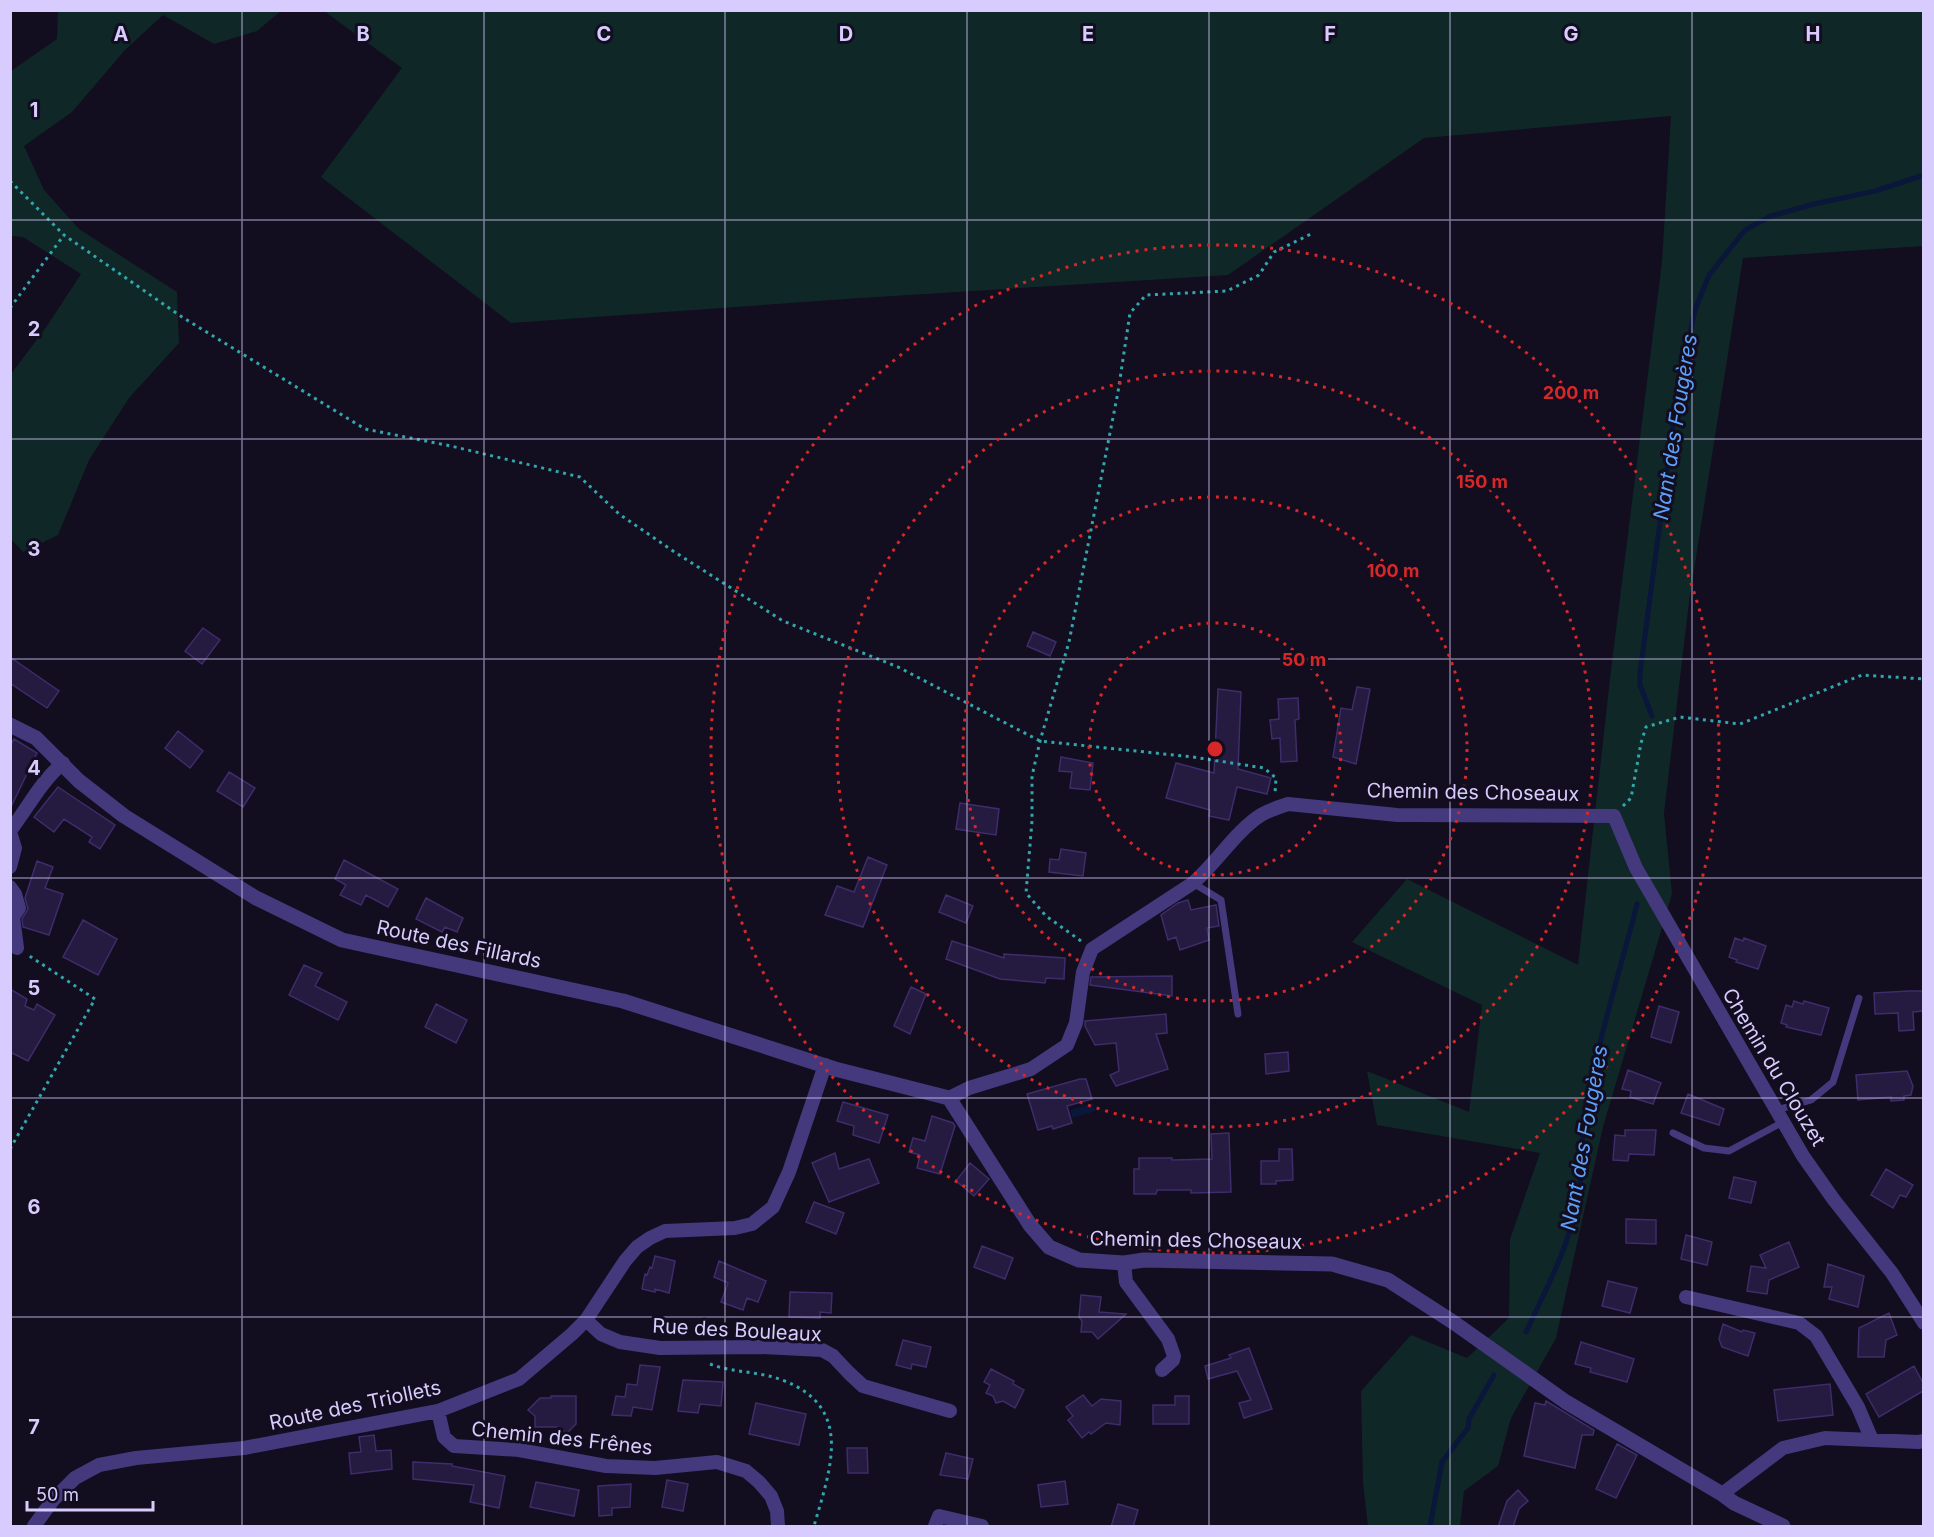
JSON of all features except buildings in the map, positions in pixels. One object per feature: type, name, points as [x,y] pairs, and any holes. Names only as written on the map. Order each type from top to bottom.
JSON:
[{"type":"street","name":"Route des Fillards","points":[[10,725],[36,738],[79,781],[124,816],[256,898],[342,940],[623,1001],[825,1065],[949,1098]]},
{"type":"street","points":[[10,867],[15,848],[10,832],[49,775],[63,763]]},
{"type":"street","name":"Chemin des Choseaux","points":[[1092,949],[1193,883],[1261,815],[1288,804],[1397,815],[1614,816]]},
{"type":"street","name":"Chemin du Clouzet","points":[[1614,816],[1636,868],[1803,1156],[1834,1200],[1892,1273],[1923,1323]]},
{"type":"street","points":[[10,887],[15,894],[19,908],[13,917],[17,948]]},
{"type":"street","points":[[949,1098],[969,1088],[1031,1070],[1067,1045],[1076,1023],[1083,972],[1092,949]]},
{"type":"street","name":"Route des Triollets","points":[[34,1527],[53,1500],[75,1478],[99,1465],[136,1458],[244,1448],[438,1411],[519,1379],[586,1320],[625,1261],[650,1238],[665,1231],[735,1228],[752,1224],[773,1207],[781,1192],[825,1065]]},
{"type":"street","name":"Chemin des Choseaux","points":[[949,1098],[1030,1225],[1049,1247],[1079,1260],[1124,1263],[1144,1260],[1332,1264],[1388,1280],[1453,1322],[1566,1402],[1734,1503],[1783,1527]]},
{"type":"street","points":[[1124,1263],[1126,1282],[1168,1339],[1174,1356],[1173,1360],[1162,1370]]},
{"type":"street","points":[[1686,1297],[1799,1323],[1816,1336],[1858,1407],[1872,1440]]},
{"type":"street","name":"Rue des Bouleaux","points":[[586,1320],[601,1334],[620,1342],[660,1348],[761,1347],[822,1350],[834,1356],[863,1386],[950,1412]]},
{"type":"street","name":"Chemin des Frênes","points":[[438,1411],[444,1437],[454,1446],[519,1450],[606,1466],[655,1468],[717,1462],[746,1471],[771,1496],[777,1511],[778,1527]]},
{"type":"street","points":[[1722,1494],[1783,1448],[1825,1438],[1923,1441]]},
{"type":"street","points":[[935,1527],[939,1516],[982,1527]]},
{"type":"lane","points":[[1193,883],[1221,900],[1238,1014]]},
{"type":"lane","points":[[1673,1133],[1704,1148],[1729,1150],[1780,1116],[1811,1100],[1833,1082],[1859,998]]},
{"type":"path","points":[[10,181],[64,235],[182,316],[365,429],[451,446],[580,477],[619,514],[783,621],[898,667],[1040,741],[1193,757],[1264,768],[1276,778],[1273,810]]},
{"type":"path","points":[[1092,949],[1046,916],[1026,893],[1032,821],[1032,776],[1069,642],[1118,392],[1130,313],[1146,295],[1227,291],[1259,275],[1274,252],[1311,234]]},
{"type":"path","points":[[10,308],[64,235]]},
{"type":"path","points":[[1614,816],[1631,798],[1646,727],[1680,717],[1740,724],[1862,675],[1923,679]]},
{"type":"path","points":[[10,1149],[95,999],[17,948]]},
{"type":"path","points":[[704,1361],[782,1380],[809,1394],[820,1405],[826,1415],[831,1440],[832,1465],[814,1527]]},
{"type":"green space","points":[[58,11],[281,11],[257,31],[214,44],[163,15],[125,50],[72,112],[24,146],[44,190],[79,229],[177,292],[179,343],[129,398],[89,460],[58,535],[23,552],[11,539],[11,374],[47,326],[81,274],[23,237],[11,236],[11,71],[57,39]]},
{"type":"green space","points":[[324,11],[1923,11],[1923,246],[1743,258],[1689,602],[1664,813],[1672,894],[1603,1127],[1556,1338],[1511,1418],[1498,1466],[1464,1491],[1460,1526],[1368,1526],[1363,1483],[1361,1391],[1411,1335],[1467,1358],[1509,1318],[1510,1239],[1540,1153],[1377,1125],[1367,1071],[1469,1112],[1482,1005],[1352,942],[1407,879],[1578,965],[1611,670],[1662,262],[1671,116],[1424,138],[1228,275],[511,323],[321,177],[402,68]]},
{"type":"water","points":[[1093,1103],[1096,1111],[1073,1118],[1070,1110]]},
{"type":"waterway","name":"Nant des Fougères","points":[[1652,716],[1640,685],[1640,673],[1678,387],[1695,310],[1709,275],[1745,230],[1771,216],[1875,191],[1924,175]]},
{"type":"waterway","name":"Nant des Fougères","points":[[1526,1332],[1556,1268],[1574,1217],[1580,1188],[1583,1128],[1591,1079],[1637,904]]},
{"type":"waterway","name":"Nant des Fougères","points":[[1430,1526],[1442,1462],[1468,1428],[1469,1419],[1494,1375]]}]
